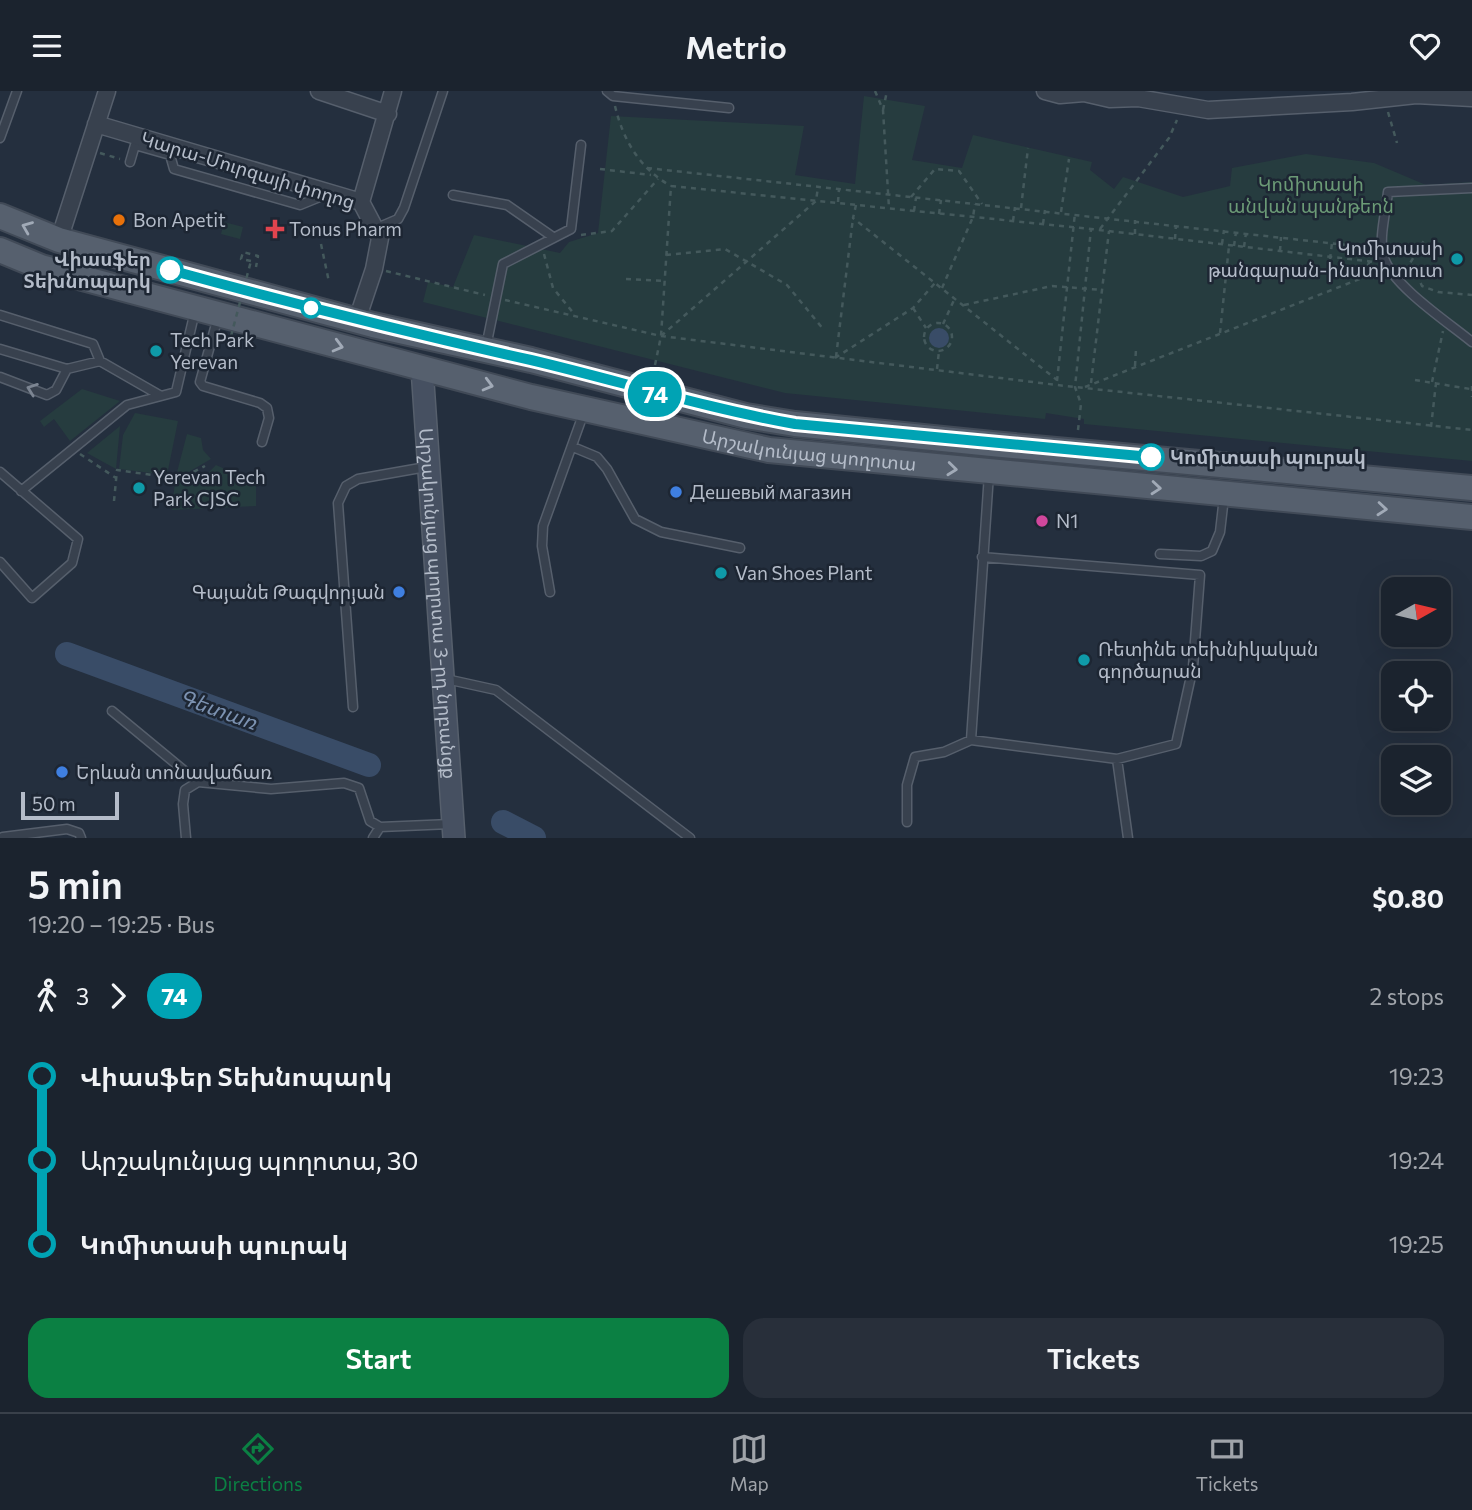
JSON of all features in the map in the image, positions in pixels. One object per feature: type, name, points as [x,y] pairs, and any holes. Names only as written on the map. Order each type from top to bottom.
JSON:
[{"type":"main road","name":"Արշակունյաց պողոտա","points":[[0,216],[59,240],[357,320],[653,394],[795,424],[1472,488]]},
{"type":"main road","name":"Արշակունյաց պողոտա","points":[[0,250],[41,267],[422,368],[585,409],[769,450],[1472,517]]},
{"type":"main road","points":[[209,312],[226,301],[221,284]]},
{"type":"main road","points":[[272,328],[264,316],[264,310],[267,305],[281,300]]},
{"type":"street","points":[[59,240],[107,91]]},
{"type":"street","points":[[319,91],[388,114]]},
{"type":"street","points":[[362,202],[393,91]]},
{"type":"street","points":[[1045,91],[1060,95],[1084,93],[1110,99],[1138,98],[1182,107],[1244,109],[1286,104],[1352,103],[1384,97],[1443,94],[1472,98]]},
{"type":"street","name":"Կարա-Մուրզայի փողոց","points":[[96,124],[362,202],[377,228]]},
{"type":"street","points":[[357,320],[379,249],[377,228]]},
{"type":"street","name":"Արշակունյաց պողոտա 3-րդ նրբանցք","points":[[422,368],[453,831]]},
{"type":"lane","points":[[0,138],[17,91]]},
{"type":"lane","points":[[377,228],[398,219],[404,208],[443,91]]},
{"type":"lane","points":[[607,91],[613,96],[729,108]]},
{"type":"lane","points":[[130,162],[135,145],[170,155],[174,169],[300,205],[330,193]]},
{"type":"lane","points":[[485,351],[503,264],[571,229],[581,145]]},
{"type":"lane","points":[[1472,188],[1388,192],[1383,231],[1384,258],[1397,278],[1472,342]]},
{"type":"lane","points":[[453,195],[507,205],[553,237]]},
{"type":"lane","points":[[21,491],[127,405],[176,392],[209,312]]},
{"type":"lane","points":[[209,312],[200,382],[203,386],[260,403],[267,408],[269,418],[262,442]]},
{"type":"lane","points":[[0,315],[93,344],[100,361],[161,396]]},
{"type":"lane","points":[[0,349],[67,369],[100,361]]},
{"type":"lane","points":[[0,377],[47,395],[57,390],[67,369]]},
{"type":"lane","points":[[550,591],[542,546],[543,526],[547,508],[573,447],[585,409]]},
{"type":"lane","points":[[573,447],[597,457],[607,468],[635,519],[661,533],[740,548]]},
{"type":"lane","points":[[353,708],[338,503],[346,486],[358,479],[429,467]]},
{"type":"lane","points":[[0,472],[78,539],[72,563],[32,599],[0,562]]},
{"type":"lane","points":[[971,740],[989,473]]},
{"type":"lane","points":[[1160,554],[1200,557],[1212,551],[1220,532],[1224,494]]},
{"type":"lane","points":[[907,822],[907,785],[915,757],[944,753],[971,740],[1117,759],[1176,744],[1193,667],[1200,575],[982,557]]},
{"type":"lane","points":[[443,679],[496,690],[690,838]]},
{"type":"lane","points":[[112,711],[198,782],[271,789],[344,783],[359,789],[370,821],[380,827],[453,831]]},
{"type":"lane","points":[[1117,759],[1128,838]]},
{"type":"lane","points":[[186,838],[183,804],[186,790],[198,782]]},
{"type":"lane","points":[[373,838],[380,827]]},
{"type":"lane","points":[[2,836],[67,829],[79,833],[81,838]]},
{"type":"path","points":[[875,91],[883,110]]},
{"type":"path","points":[[887,91],[883,110],[890,195],[888,208]]},
{"type":"path","points":[[1384,97],[1397,143]]},
{"type":"path","points":[[1100,230],[1169,138],[1182,107]]},
{"type":"path","points":[[618,117],[635,156],[651,175]]},
{"type":"path","points":[[1021,208],[1028,148]]},
{"type":"path","points":[[88,149],[130,162]]},
{"type":"path","points":[[1061,212],[1069,159]]},
{"type":"path","points":[[647,168],[1370,247],[1369,263],[1362,278],[1085,387]]},
{"type":"path","points":[[600,169],[651,175],[671,186],[1074,227],[1375,263]]},
{"type":"path","points":[[914,211],[914,197],[935,169],[959,171],[982,204]]},
{"type":"path","points":[[553,237],[595,235],[612,231],[659,179]]},
{"type":"path","points":[[655,365],[661,336],[671,186]]},
{"type":"path","points":[[661,336],[816,201],[818,187]]},
{"type":"path","points":[[838,202],[839,189]]},
{"type":"path","points":[[939,214],[941,200]]},
{"type":"path","points":[[942,288],[973,217],[975,203]]},
{"type":"path","points":[[835,358],[856,204]]},
{"type":"path","points":[[1013,221],[1015,207]]},
{"type":"path","points":[[1043,224],[1045,210]]},
{"type":"path","points":[[1056,385],[1075,213]]},
{"type":"path","points":[[853,218],[1057,380]]},
{"type":"path","points":[[1135,220],[1135,234]]},
{"type":"path","points":[[1175,239],[1176,225]]},
{"type":"path","points":[[1078,430],[1081,404],[1075,387],[1091,229]]},
{"type":"path","points":[[1222,245],[1224,230]]},
{"type":"path","points":[[1091,383],[1109,231]]},
{"type":"path","points":[[1234,247],[1236,232]]},
{"type":"path","points":[[1244,248],[1246,233]]},
{"type":"path","points":[[1280,253],[1281,237]]},
{"type":"path","points":[[1397,278],[1412,265],[1418,246],[1425,240]]},
{"type":"path","points":[[1330,259],[1332,243]]},
{"type":"path","points":[[321,244],[329,282]]},
{"type":"path","points":[[540,245],[550,270],[553,288],[577,316]]},
{"type":"path","points":[[1220,333],[1229,246]]},
{"type":"path","points":[[666,255],[725,249],[787,285],[824,330]]},
{"type":"path","points":[[230,335],[251,261],[241,259],[243,252],[258,256],[256,267]]},
{"type":"path","points":[[1412,265],[1422,286],[1438,292],[1472,295]]},
{"type":"path","points":[[389,272],[661,336],[1056,385],[1472,431]]},
{"type":"path","points":[[626,279],[665,281]]},
{"type":"path","points":[[835,358],[913,309],[936,282]]},
{"type":"path","points":[[964,305],[1052,286],[1102,290]]},
{"type":"path","points":[[943,324],[955,298]]},
{"type":"path","points":[[913,309],[926,328]]},
{"type":"path","points":[[1431,427],[1434,382],[1445,319]]},
{"type":"path","points":[[934,323],[943,324],[950,330],[952,339],[947,348],[939,351],[926,345],[926,328],[934,323]]},
{"type":"path","points":[[1135,366],[1136,349]]},
{"type":"path","points":[[937,370],[939,351]]},
{"type":"path","points":[[1415,380],[1471,387],[1472,397]]},
{"type":"path","points":[[72,449],[116,479]]},
{"type":"path","points":[[114,501],[117,470],[180,479],[205,466]]},
{"type":"green space","name":"Կոմիտասի անվան պանթեոն","points":[[864,96],[925,106],[912,160],[962,168],[973,135],[1092,162],[1090,170],[1114,189],[1123,177],[1183,197],[1230,186],[1232,168],[1306,154],[1374,163],[1426,185],[1472,182],[1472,461],[1084,424],[1084,419],[1046,413],[1045,419],[785,393],[423,302],[428,282],[453,287],[474,235],[560,253],[569,242],[598,233],[611,116],[804,126],[795,175],[855,184]]},
{"type":"green space","points":[[224,222],[243,227],[240,239],[221,234]]},
{"type":"green space","points":[[82,389],[120,401],[70,441],[54,419],[44,427],[40,421]]},
{"type":"green space","points":[[135,413],[178,421],[167,475],[119,469],[123,435]]},
{"type":"green space","points":[[120,426],[116,469],[87,453]]},
{"type":"green space","points":[[187,434],[201,438],[203,450],[211,459],[180,477],[176,476]]},
{"type":"green space","points":[[216,465],[256,483],[256,506],[172,510],[175,481],[207,474]]},
{"type":"water","points":[[939,328],[946,331],[949,338],[946,345],[939,348],[932,345],[929,338],[932,331]]},
{"type":"waterway","name":"Գետառ","points":[[67,654],[369,765]]},
{"type":"waterway","name":"Գետառ","points":[[503,822],[534,838]]},
{"type":"bus line","name":"74","points":[[170,270],[373,324],[531,360],[653,394],[747,416],[795,424],[992,444],[1151,457]]},
{"type":"place","name":"Bon Apetit","points":[[119,220]]},
{"type":"place","name":"Tonus Pharm","points":[[275,229]]},
{"type":"place","name":"Կոմիտասի թանգարան-ինստիտուտ","points":[[1457,259]]},
{"type":"place","name":"Վիասֆեր Տեխնոպարկ","points":[[170,270]]},
{"type":"place","name":"Tech Park Yerevan","points":[[156,351]]},
{"type":"place","name":"Կոմիտասի պուրակ","points":[[1151,457]]},
{"type":"place","name":"Yerevan Tech Park CJSC","points":[[139,488]]},
{"type":"place","name":"Дешевый магазин","points":[[676,492]]},
{"type":"place","name":"N1","points":[[1042,521]]},
{"type":"place","name":"Van Shoes Plant","points":[[721,573]]},
{"type":"place","name":"Գայանե Թագվորյան","points":[[399,592]]},
{"type":"place","name":"Ռետինե տեխնիկական գործարան","points":[[1084,660]]},
{"type":"place","name":"Երևան տոնավաճառ","points":[[62,772]]}]
